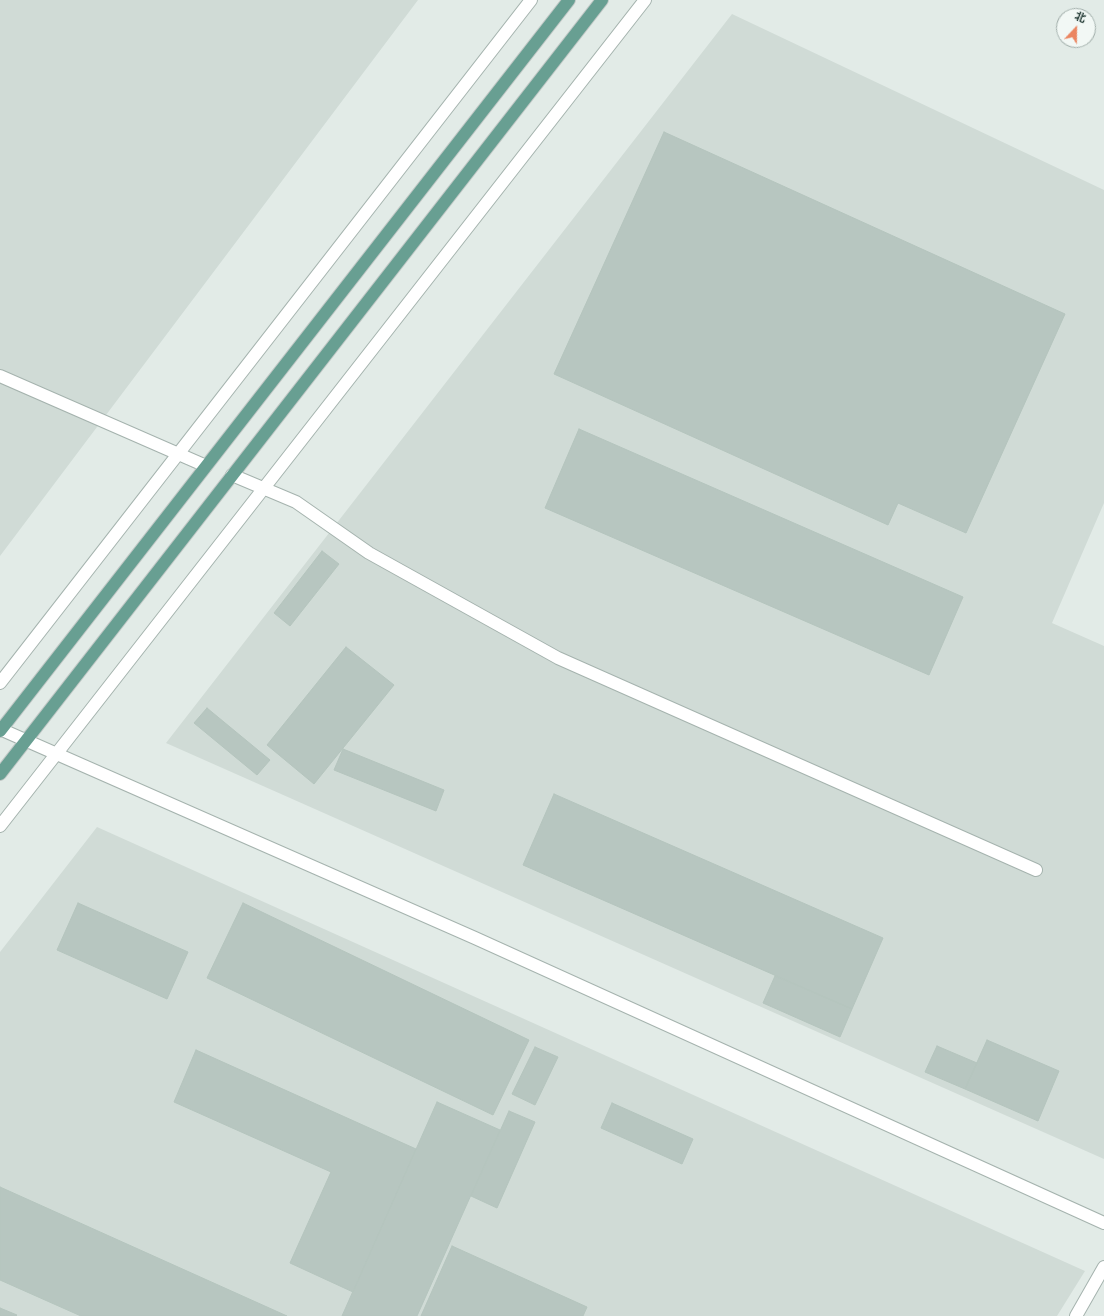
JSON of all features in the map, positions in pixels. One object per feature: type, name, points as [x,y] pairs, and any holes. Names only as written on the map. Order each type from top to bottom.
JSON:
[{"type":"main road","points":[[0,730],[569,0]]},
{"type":"main road","points":[[0,774],[602,0]]},
{"type":"street","points":[[0,683],[531,0]]},
{"type":"street","points":[[0,826],[645,0]]},
{"type":"street","points":[[0,376],[206,466]]},
{"type":"street","points":[[232,474],[296,502],[369,553],[558,658],[1036,870]]},
{"type":"street","points":[[0,730],[26,740],[482,942],[1104,1223]]},
{"type":"street","points":[[1076,1316],[1104,1267]]},
{"type":"shaded area","points":[[0,0],[418,0],[0,556]]},
{"type":"shaded area","points":[[732,14],[1104,190],[1104,503],[1052,623],[1104,646],[1104,1159],[166,743]]},
{"type":"shaded area","points":[[97,827],[1085,1271],[1057,1316],[0,1316],[0,952]]},
{"type":"building","points":[[664,132],[1065,314],[966,533],[898,503],[888,525],[554,374]]},
{"type":"building","points":[[579,429],[963,597],[929,675],[545,508]]},
{"type":"building","points":[[322,551],[339,564],[290,626],[274,613]]},
{"type":"building","points":[[346,647],[394,685],[314,784],[267,745]]},
{"type":"building","points":[[207,708],[270,760],[257,775],[194,723]]},
{"type":"building","points":[[343,749],[444,790],[436,811],[334,770]]},
{"type":"building","points":[[554,794],[883,938],[852,1009],[523,865]]},
{"type":"building","points":[[78,903],[188,952],[167,999],[57,950]]},
{"type":"building","points":[[243,903],[529,1040],[493,1115],[207,978]]},
{"type":"building","points":[[775,976],[852,1009],[840,1037],[763,1003]]},
{"type":"building","points":[[987,1040],[1059,1071],[1038,1121],[965,1089]]},
{"type":"building","points":[[937,1046],[977,1063],[965,1089],[925,1072]]},
{"type":"building","points":[[535,1047],[558,1057],[535,1105],[512,1094]]},
{"type":"building","points":[[196,1050],[416,1149],[353,1292],[290,1263],[331,1172],[174,1102]]},
{"type":"building","points":[[437,1102],[500,1130],[417,1316],[342,1316]]},
{"type":"building","points":[[612,1103],[693,1139],[682,1164],[601,1128]]},
{"type":"building","points":[[509,1111],[535,1122],[497,1208],[471,1196]]},
{"type":"building","points":[[0,1187],[287,1316],[81,1316],[0,1280]]},
{"type":"building","points":[[452,1246],[587,1307],[583,1316],[421,1316]]},
{"type":"building","points":[[0,1308],[17,1315],[0,1316]]}]
